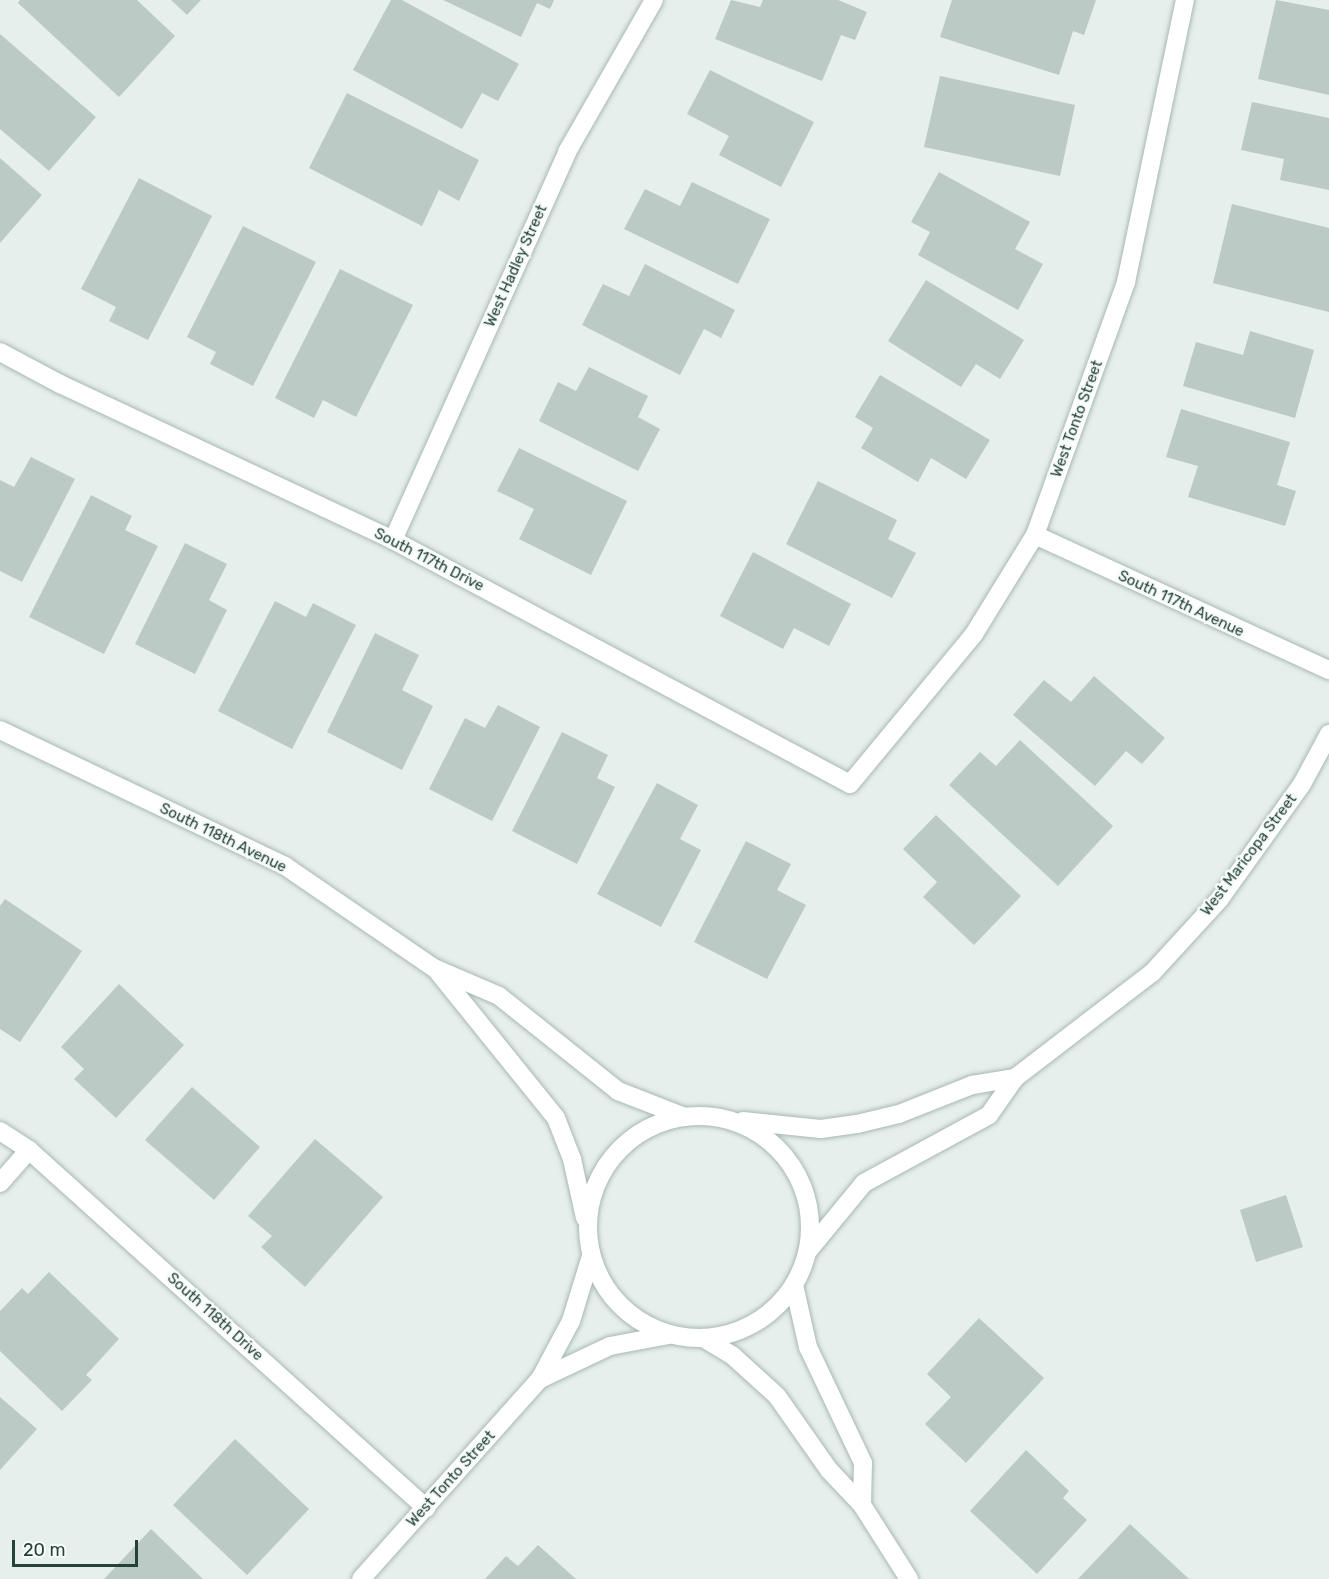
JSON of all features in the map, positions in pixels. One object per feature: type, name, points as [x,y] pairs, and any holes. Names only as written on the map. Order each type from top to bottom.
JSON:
[{"type":"street","name":"West Hadley Street","points":[[393,540],[567,152],[654,0]]},
{"type":"street","name":"West Tonto Street","points":[[850,784],[974,634],[1035,535],[1126,282],[1185,0]]},
{"type":"street","name":"South 117th Drive","points":[[0,352],[60,384],[393,540],[850,784]]},
{"type":"street","name":"South 117th Avenue","points":[[1035,535],[1329,670]]},
{"type":"street","name":"South 118th Avenue","points":[[0,730],[285,866],[434,968],[499,996],[618,1091],[685,1117]]},
{"type":"street","name":"West Maricopa Street","points":[[808,1251],[864,1183],[989,1115],[1015,1078],[1152,973],[1218,900],[1302,784],[1329,734]]},
{"type":"street","name":"South 118th Avenue","points":[[434,968],[472,1009],[556,1118],[572,1159],[587,1226]]},
{"type":"street","name":"West Maricopa Street","points":[[685,1117],[821,1129],[900,1114],[972,1085],[1015,1078]]},
{"type":"street","points":[[685,1117],[655,1125],[627,1142],[606,1166],[592,1195],[587,1226],[591,1256],[607,1292],[635,1319],[669,1335],[705,1339],[740,1331],[770,1312],[794,1285],[808,1251],[809,1217],[801,1184],[783,1155],[758,1132],[726,1119]]},
{"type":"street","name":"South 118th Drive","points":[[0,1131],[29,1150],[426,1508]]},
{"type":"street","points":[[0,1183],[29,1150]]},
{"type":"street","name":"West Tonto Street","points":[[362,1579],[540,1378],[571,1321],[591,1256]]},
{"type":"street","points":[[794,1285],[808,1347],[863,1463],[862,1505]]},
{"type":"street","name":"West Tonto Street","points":[[540,1378],[610,1346],[669,1335]]},
{"type":"street","points":[[705,1339],[733,1356],[777,1396],[829,1470],[862,1505],[909,1579]]},
{"type":"building","points":[[20,0],[137,0],[175,36],[119,97],[18,3]]},
{"type":"building","points":[[171,0],[201,0],[187,15]]},
{"type":"building","points":[[391,0],[402,0],[519,64],[498,101],[482,93],[462,129],[353,70]]},
{"type":"building","points":[[443,0],[554,0],[550,9],[537,3],[521,37]]},
{"type":"building","points":[[731,0],[760,7],[763,0],[838,0],[867,12],[855,40],[841,35],[822,81],[715,39]]},
{"type":"building","points":[[952,0],[1096,0],[1084,35],[1073,31],[1059,75],[940,37]]},
{"type":"building","points":[[1276,0],[1329,10],[1329,95],[1258,79]]},
{"type":"building","points":[[0,34],[96,117],[49,171],[0,129]]},
{"type":"building","points":[[710,70],[814,122],[781,187],[719,155],[729,136],[687,114]]},
{"type":"building","points":[[940,76],[1075,105],[1060,176],[924,147]]},
{"type":"building","points":[[347,93],[479,160],[459,201],[439,190],[422,226],[309,168]]},
{"type":"building","points":[[1252,102],[1329,118],[1329,190],[1280,180],[1284,159],[1241,150]]},
{"type":"building","points":[[0,158],[42,195],[0,243]]},
{"type":"building","points":[[939,172],[1030,222],[1015,249],[1043,264],[1018,310],[918,255],[930,232],[911,222]]},
{"type":"building","points":[[139,178],[212,216],[148,340],[109,321],[116,307],[81,289]]},
{"type":"building","points":[[692,182],[770,219],[738,284],[624,229],[645,189],[680,206]]},
{"type":"building","points":[[1232,204],[1329,228],[1329,312],[1213,283]]},
{"type":"building","points":[[243,226],[316,262],[253,386],[210,364],[216,352],[187,337]]},
{"type":"building","points":[[645,264],[735,310],[721,338],[704,329],[680,375],[582,325],[603,284],[629,296]]},
{"type":"building","points":[[340,269],[413,305],[356,417],[323,400],[314,418],[275,398]]},
{"type":"building","points":[[926,280],[1024,340],[1000,379],[976,364],[961,387],[888,341]]},
{"type":"building","points":[[1250,331],[1314,350],[1295,418],[1183,386],[1196,342],[1243,355]]},
{"type":"building","points":[[589,367],[648,396],[638,417],[660,429],[638,471],[539,421],[558,382],[576,391]]},
{"type":"building","points":[[880,375],[990,440],[966,479],[931,458],[918,482],[861,448],[873,428],[855,417]]},
{"type":"building","points":[[1181,409],[1290,442],[1277,485],[1296,491],[1285,526],[1188,497],[1198,466],[1166,457]]},
{"type":"building","points":[[519,448],[627,501],[591,575],[519,539],[534,509],[497,491]]},
{"type":"building","points":[[31,457],[75,479],[22,582],[0,571],[0,480],[14,487]]},
{"type":"building","points":[[818,481],[897,520],[888,539],[916,553],[892,598],[786,544]]},
{"type":"building","points":[[91,495],[132,516],[125,530],[158,546],[104,654],[29,617]]},
{"type":"building","points":[[185,543],[227,564],[209,600],[227,610],[195,674],[135,644]]},
{"type":"building","points":[[753,552],[851,604],[829,646],[794,628],[783,649],[720,616]]},
{"type":"building","points":[[275,601],[306,617],[313,603],[356,625],[292,749],[218,711]]},
{"type":"building","points":[[375,633],[419,655],[402,690],[433,706],[402,770],[327,732]]},
{"type":"building","points":[[1094,676],[1165,738],[1142,764],[1126,751],[1095,786],[1013,715],[1044,680],[1071,702]]},
{"type":"building","points":[[498,705],[540,727],[492,821],[429,789],[465,718],[485,728]]},
{"type":"building","points":[[562,732],[608,755],[597,778],[615,787],[577,864],[512,831]]},
{"type":"building","points":[[1020,740],[1113,826],[1058,886],[949,785],[980,752],[996,766]]},
{"type":"building","points":[[657,783],[698,805],[680,839],[701,850],[661,927],[597,894]]},
{"type":"building","points":[[936,815],[1021,896],[974,945],[923,897],[937,882],[903,849]]},
{"type":"building","points":[[746,841],[791,864],[777,890],[806,905],[767,979],[694,942]]},
{"type":"building","points":[[5,899],[82,951],[20,1042],[0,1029],[0,906]]},
{"type":"building","points":[[119,984],[184,1045],[116,1118],[74,1079],[84,1069],[61,1047]]},
{"type":"building","points":[[192,1087],[260,1147],[214,1200],[145,1140]]},
{"type":"building","points":[[315,1139],[383,1197],[305,1287],[261,1247],[272,1236],[248,1216]]},
{"type":"building","points":[[1286,1195],[1303,1247],[1256,1262],[1240,1210]]},
{"type":"building","points":[[49,1272],[119,1339],[86,1375],[92,1380],[62,1411],[0,1351],[0,1311],[22,1288],[28,1294]]},
{"type":"building","points":[[979,1318],[1044,1378],[966,1463],[925,1424],[951,1397],[927,1374]]},
{"type":"building","points":[[0,1397],[37,1429],[0,1470]]},
{"type":"building","points":[[235,1439],[309,1509],[247,1575],[173,1505]]},
{"type":"building","points":[[1026,1450],[1069,1491],[1063,1498],[1087,1520],[1037,1574],[970,1511]]},
{"type":"building","points":[[1130,1524],[1189,1579],[1078,1579]]},
{"type":"building","points":[[151,1529],[203,1579],[104,1579]]},
{"type":"building","points":[[538,1545],[576,1579],[485,1579],[506,1556],[518,1566]]}]
